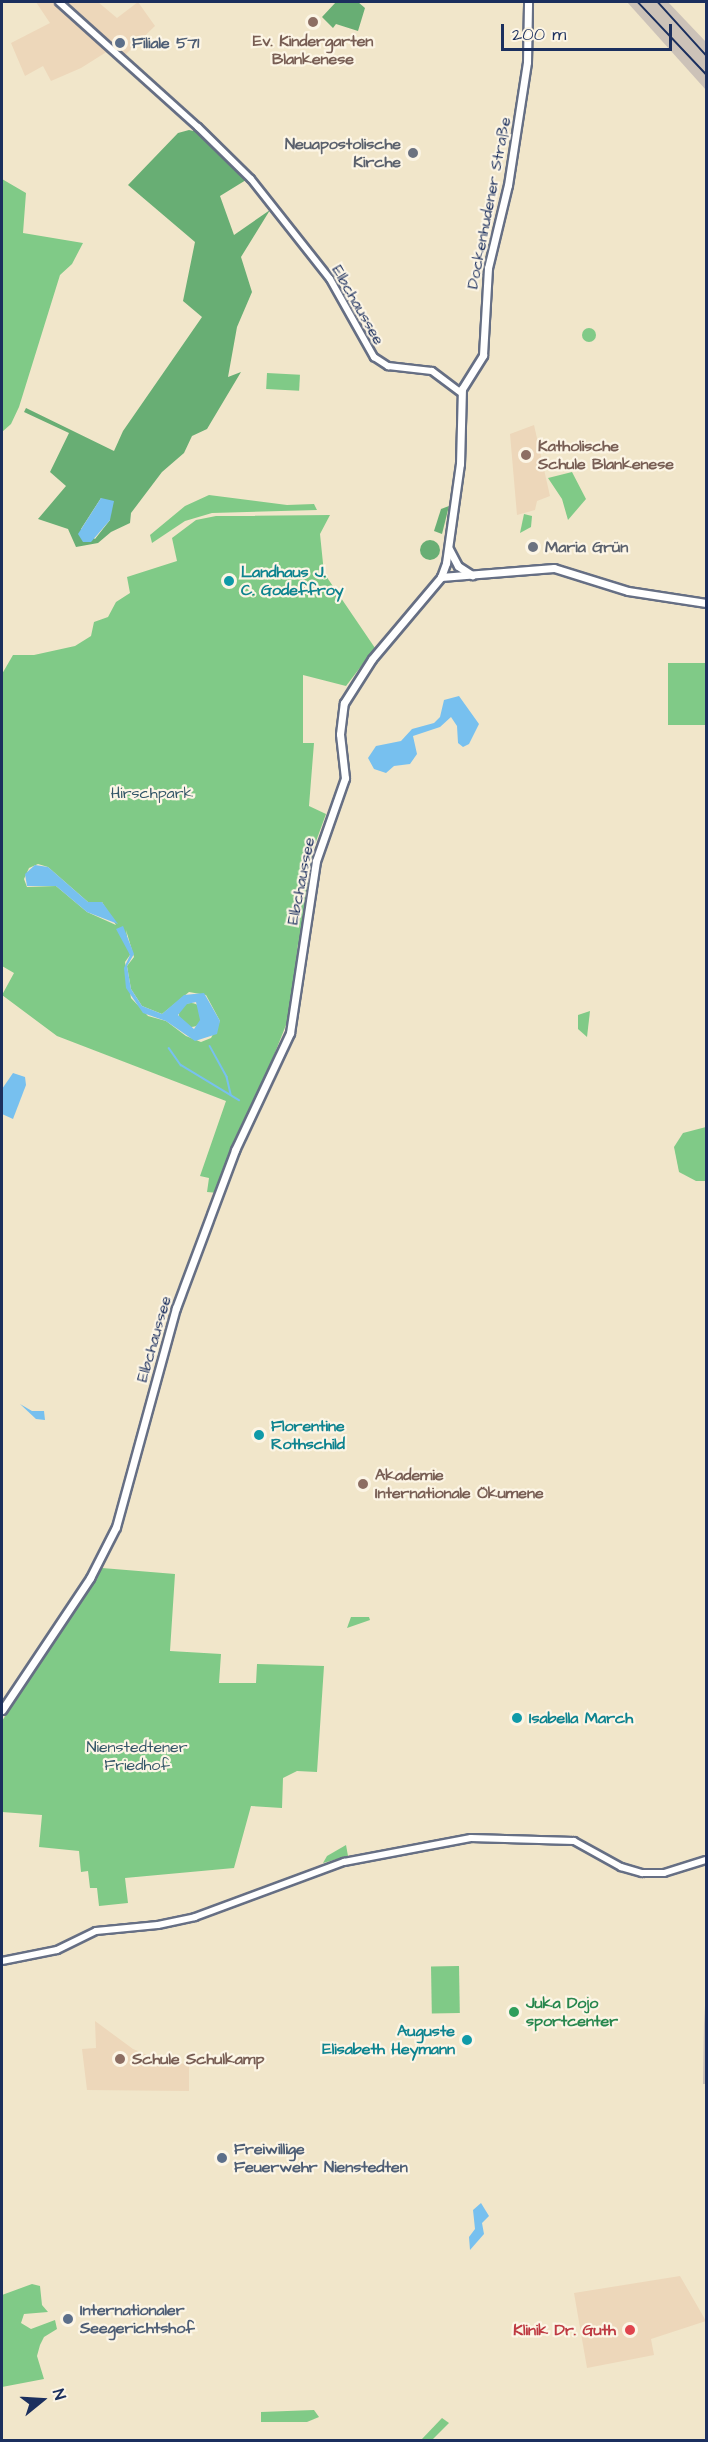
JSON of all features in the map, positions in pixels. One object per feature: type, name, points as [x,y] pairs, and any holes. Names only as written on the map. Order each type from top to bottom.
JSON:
[{"type":"main road","name":"Dockenhudener Straße","points":[[461,393],[464,381],[483,355],[488,268],[508,185],[529,48],[528,2]]},
{"type":"main road","name":"Elbchaussee","points":[[2,1710],[96,1570],[116,1527],[176,1308],[235,1150],[290,1033],[316,861],[345,778],[340,734],[344,703],[367,666],[441,577],[449,549],[460,464],[461,393]]},
{"type":"main road","points":[[449,549],[458,566],[472,575]]},
{"type":"main road","points":[[441,577],[555,568],[628,591],[706,603]]},
{"type":"street","name":"Elbchaussee","points":[[59,2],[198,127],[251,179],[330,279],[374,357],[388,366],[432,371],[461,393]]},
{"type":"street","points":[[2,1961],[64,1947],[96,1931],[158,1925],[208,1913],[264,1888],[344,1862],[471,1838],[574,1841],[621,1867],[642,1873],[664,1873],[706,1860]]},
{"type":"shaded area","points":[[36,2],[98,2],[117,18],[138,2],[155,26],[125,55],[101,34],[94,40],[108,51],[81,68],[51,81],[43,66],[25,76],[11,43],[50,23]]},
{"type":"shaded area","points":[[627,2],[668,2],[706,42],[706,90]]},
{"type":"shaded area","name":"Katholische Schule Blankenese","points":[[534,425],[550,496],[537,501],[535,510],[517,515],[510,434]]},
{"type":"shaded area","points":[[706,1987],[706,2084],[703,2084],[704,2024]]},
{"type":"shaded area","name":"Schule Schulkamp","points":[[95,2021],[133,2049],[164,2062],[189,2064],[189,2091],[87,2090],[82,2049],[96,2048]]},
{"type":"shaded area","name":"Klinik Dr. Guth","points":[[680,2276],[706,2321],[651,2339],[654,2355],[587,2368],[574,2293]]},
{"type":"green space","points":[[336,2],[358,2],[365,8],[358,31],[336,24],[333,28],[322,17]]},
{"type":"green space","points":[[189,130],[198,132],[246,180],[220,196],[234,235],[270,210],[241,257],[252,292],[237,327],[228,377],[241,372],[207,429],[192,436],[184,453],[162,472],[131,513],[130,523],[111,532],[98,543],[76,547],[68,529],[38,519],[66,486],[50,472],[69,433],[24,412],[26,408],[114,451],[123,431],[202,317],[183,301],[195,242],[128,185],[178,133]],"holes":[[[101,498],[110,520],[95,539],[81,529]]]},
{"type":"green space","points":[[2,179],[26,193],[23,233],[83,243],[72,264],[60,275],[19,407],[11,424],[2,432]]},
{"type":"green space","points":[[589,328],[594,330],[596,335],[594,340],[589,342],[584,340],[582,335],[584,330]]},
{"type":"green space","points":[[267,373],[300,375],[299,391],[266,389]]},
{"type":"green space","points":[[572,472],[586,499],[568,520],[562,499],[548,478]]},
{"type":"green space","points":[[209,495],[287,505],[314,504],[317,510],[212,513],[185,521],[152,543],[150,535],[185,506]]},
{"type":"green space","points":[[449,506],[442,534],[434,531],[441,509]]},
{"type":"green space","points":[[524,514],[532,516],[531,527],[520,533]]},
{"type":"green space","name":"Hirschpark","points":[[330,515],[320,534],[324,573],[375,648],[346,686],[303,675],[303,743],[314,743],[309,806],[326,814],[311,855],[317,856],[303,944],[298,944],[290,1015],[219,1193],[207,1192],[209,1178],[200,1176],[226,1101],[57,1036],[2,995],[14,973],[2,966],[2,674],[13,655],[34,655],[75,646],[91,636],[94,622],[108,617],[116,602],[130,593],[127,577],[177,561],[172,538],[196,520],[216,516]],"holes":[[[38,864],[48,867],[88,902],[102,902],[116,925],[87,912],[56,886],[27,887],[24,879],[29,868]],[[126,930],[134,957],[127,966],[131,989],[142,1006],[162,1014],[189,992],[206,995],[220,1021],[211,1038],[201,1042],[186,1036],[166,1021],[148,1016],[131,998],[125,962],[130,955]]]},
{"type":"green space","points":[[430,540],[437,543],[440,550],[437,557],[430,560],[423,557],[420,550],[423,543]]},
{"type":"green space","points":[[668,663],[706,663],[706,725],[668,725]]},
{"type":"green space","points":[[191,1003],[199,1007],[203,1015],[199,1023],[191,1027],[183,1023],[179,1015],[183,1007]]},
{"type":"green space","points":[[590,1011],[587,1037],[578,1029],[578,1015]]},
{"type":"green space","points":[[706,1127],[706,1181],[696,1181],[679,1172],[674,1147],[683,1133]]},
{"type":"green space","name":"Nienstedtener Friedhof","points":[[102,1568],[175,1574],[170,1651],[221,1654],[219,1683],[256,1683],[257,1664],[324,1666],[317,1772],[297,1771],[283,1778],[282,1808],[251,1806],[234,1868],[125,1878],[128,1903],[99,1906],[97,1888],[90,1888],[88,1871],[81,1872],[79,1851],[39,1847],[42,1815],[2,1812],[2,1721]]},
{"type":"green space","points":[[351,1617],[369,1617],[370,1620],[347,1628]]},
{"type":"green space","points":[[346,1845],[348,1856],[323,1863],[327,1856]]},
{"type":"green space","points":[[431,1966],[459,1966],[460,2013],[432,2013]]},
{"type":"green space","points":[[32,2284],[40,2286],[42,2305],[48,2312],[24,2314],[21,2323],[31,2329],[55,2320],[57,2329],[44,2337],[37,2356],[44,2379],[2,2387],[2,2295]]},
{"type":"green space","points":[[314,2410],[319,2417],[307,2422],[261,2422],[261,2412]]},
{"type":"green space","points":[[442,2418],[449,2423],[432,2440],[421,2440]]},
{"type":"water","points":[[101,498],[114,501],[110,520],[91,542],[83,542],[78,534]]},
{"type":"water","points":[[459,696],[479,724],[469,744],[463,747],[458,743],[457,726],[451,717],[440,727],[413,736],[417,754],[410,764],[394,766],[386,773],[374,769],[368,758],[376,746],[401,741],[412,729],[434,723],[440,717],[444,700]]},
{"type":"water","points":[[35,865],[48,867],[88,902],[102,902],[118,924],[87,912],[56,886],[27,886],[25,874]]},
{"type":"water","points":[[123,926],[134,954],[127,966],[131,989],[142,1006],[162,1014],[184,995],[204,993],[220,1021],[217,1034],[195,1041],[166,1021],[143,1013],[126,988],[124,968],[130,955],[116,929]],"holes":[[[196,1002],[200,1020],[194,1029],[178,1015],[187,1004]]]},
{"type":"water","points":[[13,1073],[25,1077],[26,1085],[13,1119],[2,1114],[2,1089]]},
{"type":"water","points":[[20,1404],[32,1411],[44,1411],[45,1420],[36,1419]]},
{"type":"water","points":[[481,2203],[489,2216],[482,2223],[484,2234],[470,2250],[469,2237],[475,2229],[473,2210]]},
{"type":"waterway","points":[[210,1046],[227,1077],[231,1095]]},
{"type":"waterway","points":[[169,1048],[181,1065],[239,1100]]},
{"type":"tram line","points":[[638,2],[706,74]]},
{"type":"tram line","points":[[658,2],[706,55]]},
{"type":"place","name":"Ev. Kindergarten Blankenese","points":[[313,22]]},
{"type":"place","name":"Filiale 571","points":[[120,43]]},
{"type":"place","name":"Neuapostolische Kirche","points":[[413,153]]},
{"type":"place","name":"Katholische Schule Blankenese","points":[[526,455]]},
{"type":"place","name":"Maria Grün","points":[[533,547]]},
{"type":"place","name":"Landhaus J. C. Godeffroy","points":[[229,581]]},
{"type":"place","name":"Florentine Rothschild","points":[[259,1435]]},
{"type":"place","name":"Akademie Internationale Ökumene","points":[[363,1484]]},
{"type":"place","name":"Isabella March","points":[[517,1718]]},
{"type":"place","name":"Juka Dojo sportcenter","points":[[514,2012]]},
{"type":"place","name":"Auguste Elisabeth Heymann","points":[[467,2040]]},
{"type":"place","name":"Schule Schulkamp","points":[[120,2059]]},
{"type":"place","name":"Freiwillige Feuerwehr Nienstedten","points":[[222,2158]]},
{"type":"place","name":"Internationaler Seegerichtshof","points":[[68,2319]]},
{"type":"place","name":"Klinik Dr. Guth","points":[[630,2330]]}]
